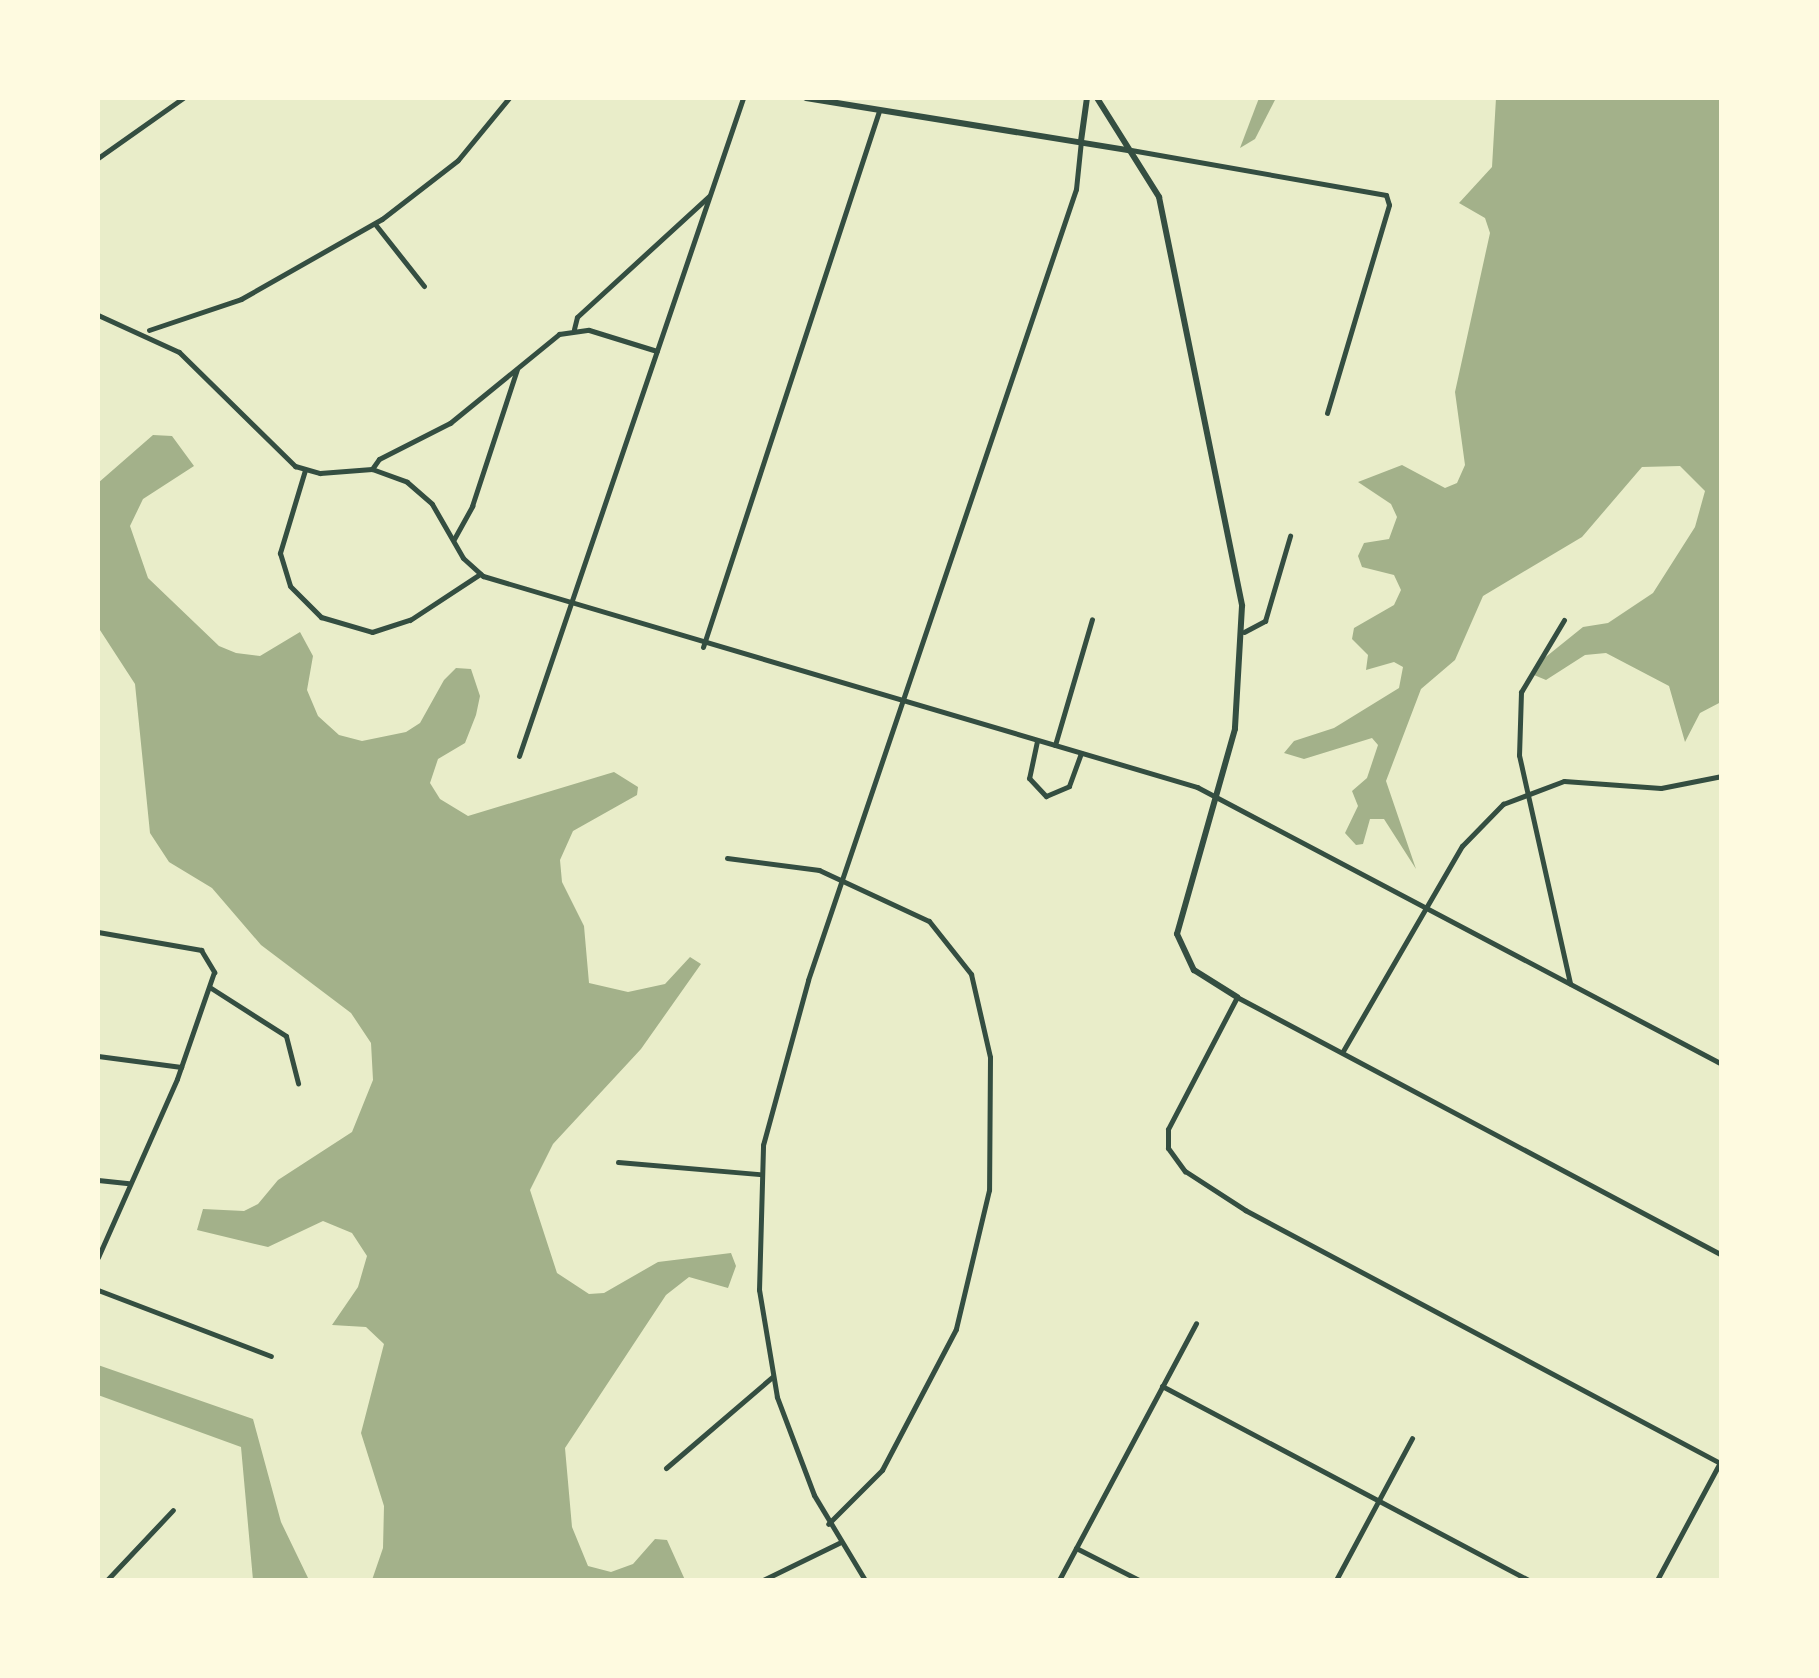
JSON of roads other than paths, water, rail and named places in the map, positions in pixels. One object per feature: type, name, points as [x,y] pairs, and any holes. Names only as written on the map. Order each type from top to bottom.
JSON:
[{"type":"street","points":[[98,158],[183,98]]},
{"type":"street","points":[[146,332],[242,300],[375,224],[458,160],[509,98]]},
{"type":"street","points":[[518,756],[743,98]]},
{"type":"street","points":[[806,98],[1350,186],[1388,199],[1327,413]]},
{"type":"street","points":[[865,1580],[828,1524],[794,1451],[772,1377],[759,1290],[760,1174],[784,1056],[1076,189],[1087,98]]},
{"type":"street","points":[[1097,98],[1152,179],[1162,210],[1244,632],[1236,729],[1177,934],[1194,970],[1722,1254]]},
{"type":"street","points":[[704,646],[880,108]]},
{"type":"street","points":[[574,330],[588,306],[710,195]]},
{"type":"street","points":[[375,224],[424,286]]},
{"type":"street","points":[[98,314],[146,332],[179,352],[278,452],[306,470],[372,470],[420,492],[480,574],[704,646],[1216,795],[1722,1064]]},
{"type":"street","points":[[372,470],[380,459],[448,424],[551,338],[574,330],[657,351]]},
{"type":"street","points":[[454,539],[472,506],[518,366]]},
{"type":"street","points":[[306,470],[280,553],[290,586],[321,617],[372,632],[424,612],[480,574]]},
{"type":"street","points":[[1244,632],[1265,621],[1290,536]]},
{"type":"street","points":[[1055,746],[1092,618]]},
{"type":"street","points":[[1564,620],[1521,692],[1524,792],[1570,982]]},
{"type":"street","points":[[1036,740],[1029,778],[1046,796],[1069,786],[1081,753]]},
{"type":"street","points":[[1343,1051],[1471,832],[1524,792],[1584,779],[1661,788],[1722,776]]},
{"type":"street","points":[[728,858],[774,860],[844,880],[914,911],[964,962],[990,1057],[992,1160],[975,1264],[944,1358],[875,1480],[828,1524]]},
{"type":"street","points":[[98,932],[200,950],[213,965],[212,988],[181,1067],[98,1257]]},
{"type":"street","points":[[212,988],[286,1036],[298,1083]]},
{"type":"street","points":[[1237,996],[1167,1138],[1185,1171],[1255,1216],[1721,1462],[1656,1580]]},
{"type":"street","points":[[98,1056],[181,1067]]},
{"type":"street","points":[[618,1162],[760,1174]]},
{"type":"street","points":[[98,1180],[129,1183]]},
{"type":"street","points":[[98,1290],[271,1356]]},
{"type":"street","points":[[1059,1580],[1196,1323]]},
{"type":"street","points":[[666,1468],[772,1377]]},
{"type":"street","points":[[1162,1386],[1528,1580]]},
{"type":"street","points":[[1336,1580],[1412,1438]]},
{"type":"street","points":[[107,1580],[174,1510]]},
{"type":"street","points":[[763,1580],[839,1543]]},
{"type":"street","points":[[1076,1548],[1139,1580]]}]
